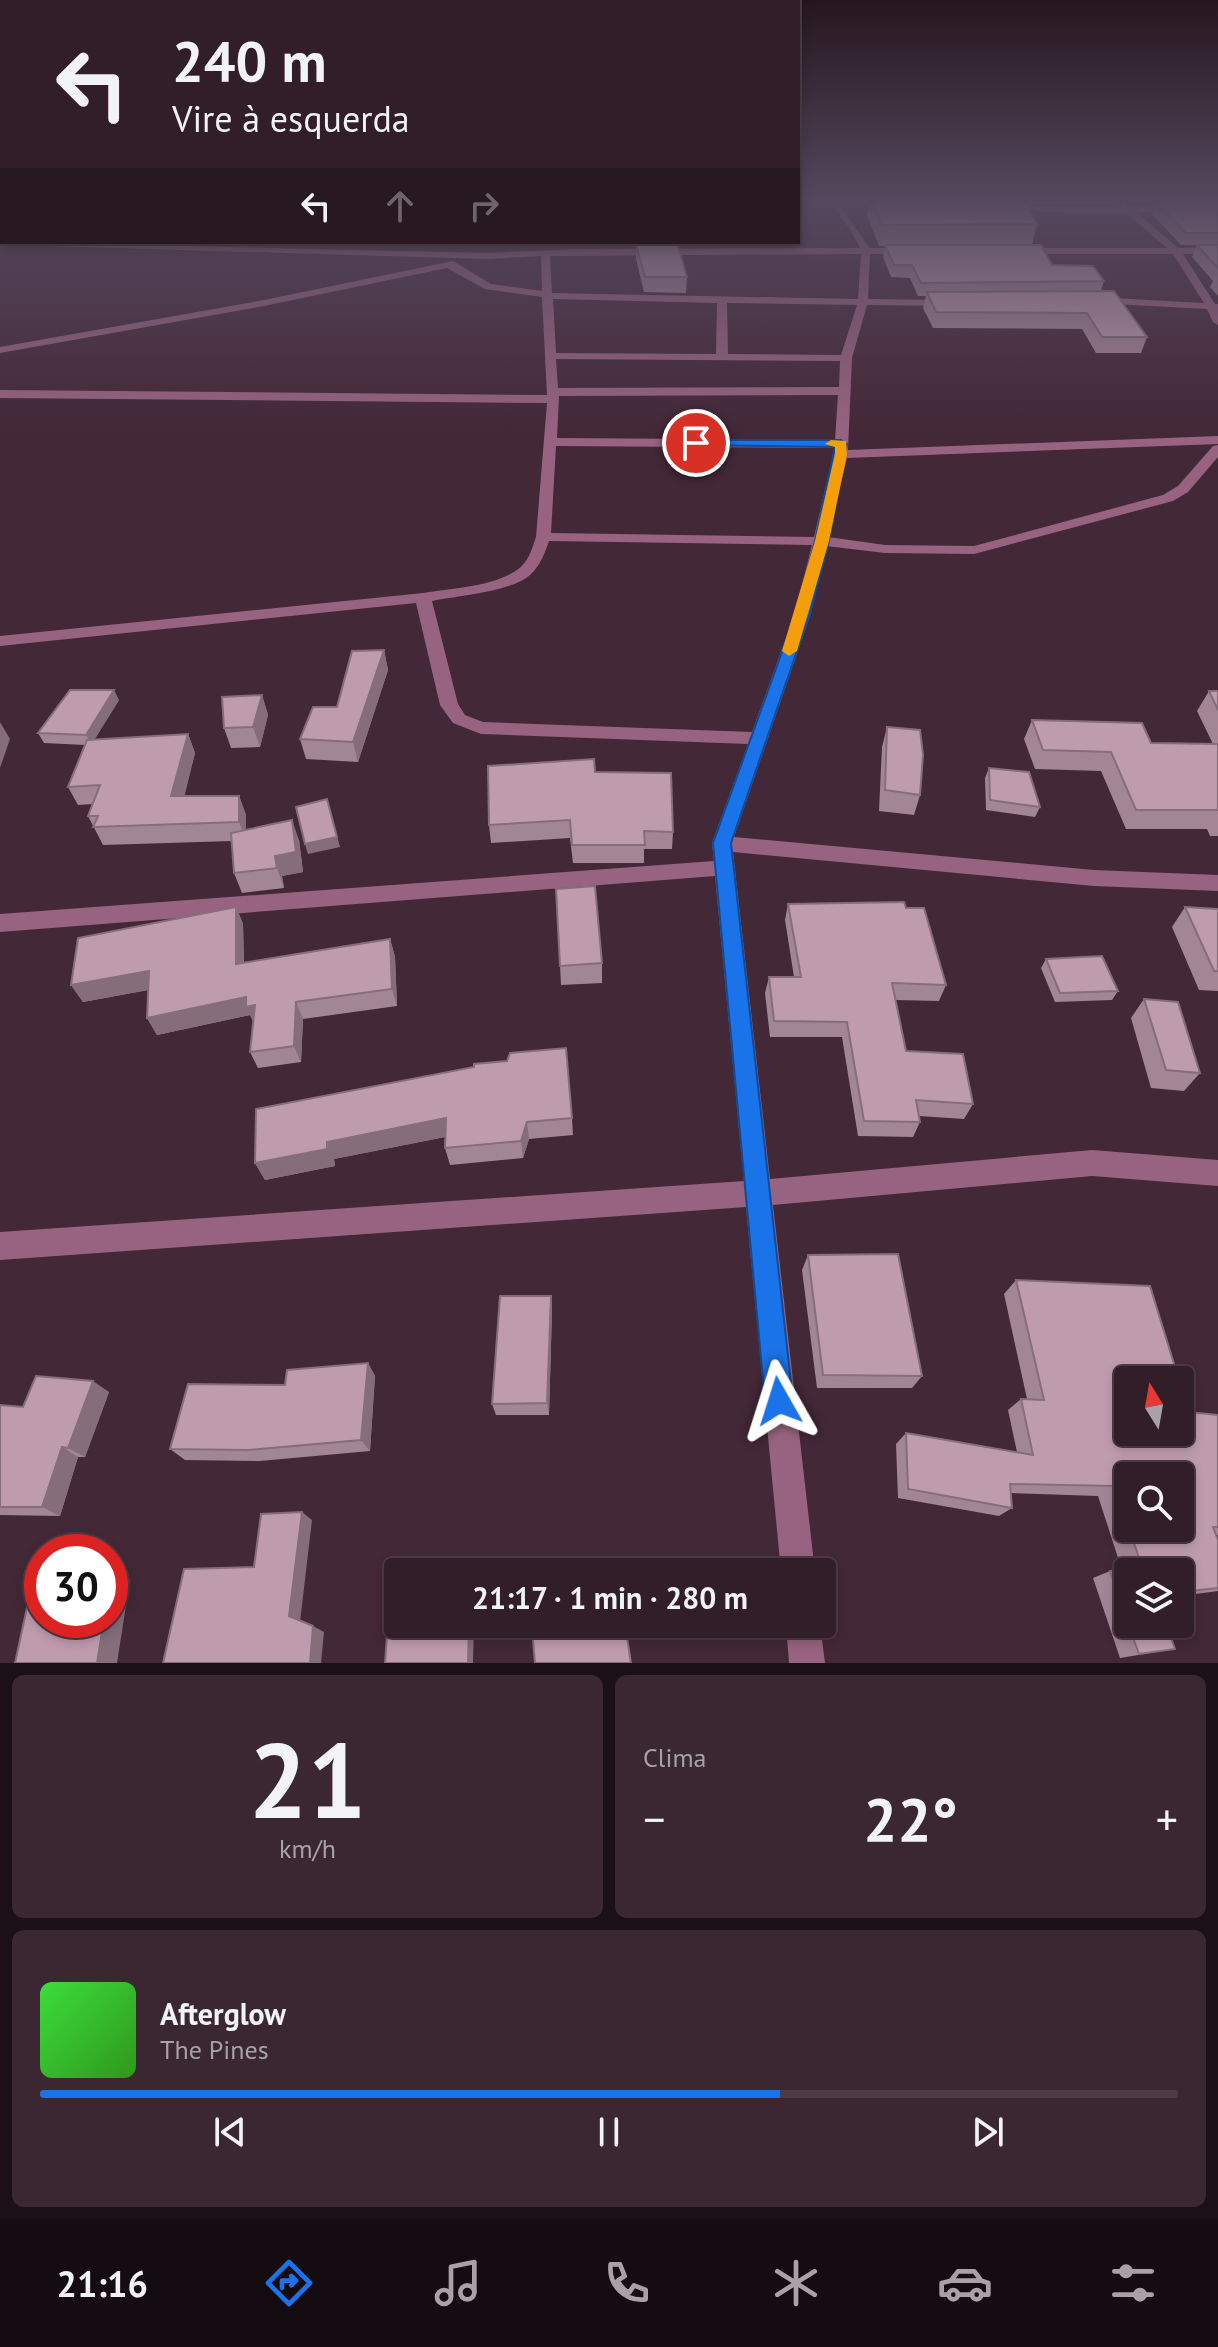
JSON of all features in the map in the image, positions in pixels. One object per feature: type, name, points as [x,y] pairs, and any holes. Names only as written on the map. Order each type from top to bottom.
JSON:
[{"type":"street","points":[[0,350],[382,279]]},
{"type":"street","points":[[473,279],[488,287],[546,295],[967,302]]},
{"type":"street","points":[[0,641],[423,598],[513,580],[524,573],[537,556],[543,537],[550,442],[553,395],[546,279]]},
{"type":"street","points":[[797,1558],[722,868],[722,843],[803,613],[822,541],[841,449],[846,358],[863,302],[864,279]]},
{"type":"street","points":[[1195,279],[1214,307],[1218,322]]},
{"type":"street","points":[[722,299],[722,357]]},
{"type":"street","points":[[1077,299],[1214,307]]},
{"type":"street","points":[[550,356],[846,358]]},
{"type":"street","points":[[0,394],[553,395],[844,391]]},
{"type":"street","points":[[550,442],[841,449],[1218,440]]},
{"type":"street","points":[[543,537],[822,541],[885,549],[990,548],[1168,498],[1183,489],[1218,449]]},
{"type":"street","points":[[423,598],[449,705],[459,719],[481,728],[759,738]]},
{"type":"street","points":[[722,843],[1094,878],[1218,883]]},
{"type":"street","points":[[0,923],[722,868]]},
{"type":"street","points":[[0,1246],[759,1193],[1092,1163],[1218,1173]]},
{"type":"street","points":[[804,1638],[807,1663]]},
{"type":"building","points":[[919,279],[1104,281],[921,283]]},
{"type":"building","points":[[1114,291],[1147,337],[1102,337],[1087,313],[936,312],[927,292]]},
{"type":"building","points":[[384,650],[353,742],[300,739],[313,707],[337,707],[352,651]]},
{"type":"building","points":[[70,690],[114,690],[86,735],[38,733]]},
{"type":"building","points":[[1209,691],[1218,691],[1218,710]]},
{"type":"building","points":[[262,695],[253,727],[224,728],[222,697]]},
{"type":"building","points":[[1032,720],[1142,723],[1151,743],[1218,744],[1218,810],[1136,810],[1111,752],[1043,750]]},
{"type":"building","points":[[887,727],[920,730],[923,755],[920,795],[885,790]]},
{"type":"building","points":[[188,734],[171,796],[239,796],[239,822],[93,827],[98,816],[88,816],[100,785],[68,787],[87,740]]},
{"type":"building","points":[[594,759],[595,772],[671,773],[673,832],[644,831],[645,845],[572,845],[570,820],[489,825],[488,766]]},
{"type":"building","points":[[989,768],[1029,772],[1040,807],[990,800]]},
{"type":"building","points":[[327,799],[337,837],[305,844],[296,807]]},
{"type":"building","points":[[292,820],[296,852],[275,856],[277,868],[234,873],[231,833]]},
{"type":"building","points":[[595,886],[602,963],[560,966],[556,889]]},
{"type":"building","points":[[904,902],[906,908],[924,908],[946,985],[892,983],[906,1051],[963,1054],[973,1104],[916,1100],[920,1122],[864,1121],[847,1022],[774,1021],[769,977],[801,977],[788,904]]},
{"type":"building","points":[[236,907],[236,964],[390,939],[392,989],[296,1002],[294,1046],[250,1052],[255,1005],[246,1007],[246,997],[147,1018],[149,971],[71,985],[78,938]]},
{"type":"building","points":[[1185,907],[1218,909],[1218,971],[1214,971]]},
{"type":"building","points":[[1102,956],[1118,991],[1060,993],[1046,959]]},
{"type":"building","points":[[1144,999],[1178,1002],[1200,1073],[1166,1070]]},
{"type":"building","points":[[566,1048],[572,1118],[527,1122],[521,1141],[445,1148],[446,1118],[327,1142],[327,1149],[255,1163],[256,1109],[474,1067],[474,1064],[507,1061],[510,1053]]},
{"type":"building","points":[[898,1254],[922,1376],[823,1375],[808,1255]]},
{"type":"building","points":[[1016,1280],[1150,1286],[1175,1366],[1114,1366],[1114,1446],[1194,1446],[1194,1413],[1218,1415],[1218,1527],[1213,1527],[1218,1540],[1218,1588],[1194,1591],[1194,1558],[1139,1558],[1134,1542],[1194,1542],[1194,1462],[1114,1462],[1114,1486],[1010,1484],[1012,1508],[908,1489],[906,1433],[1033,1455],[1021,1399],[1044,1400]]},
{"type":"building","points":[[500,1296],[551,1296],[547,1403],[492,1404]]},
{"type":"building","points":[[368,1363],[361,1440],[248,1450],[170,1449],[188,1384],[285,1385],[287,1370]]},
{"type":"building","points":[[36,1376],[93,1381],[68,1448],[62,1447],[42,1507],[0,1507],[0,1405],[23,1407]]},
{"type":"building","points":[[302,1512],[289,1616],[313,1626],[310,1663],[163,1663],[184,1569],[254,1567],[261,1514]]},
{"type":"building","points":[[24,1621],[24,1638],[101,1638],[97,1663],[15,1663]]},
{"type":"building","points":[[387,1638],[469,1638],[468,1663],[385,1663]]},
{"type":"building","points":[[533,1638],[627,1638],[631,1663],[535,1663]]},
{"type":"building","points":[[1133,1638],[1171,1638],[1175,1649],[1139,1654]]},
{"type":"slow traffic","points":[[789,651],[803,613],[841,454],[841,444],[831,444]]},
{"type":"route","points":[[696,443],[841,444],[822,541],[803,613],[722,843],[722,868],[779,1401]]}]
